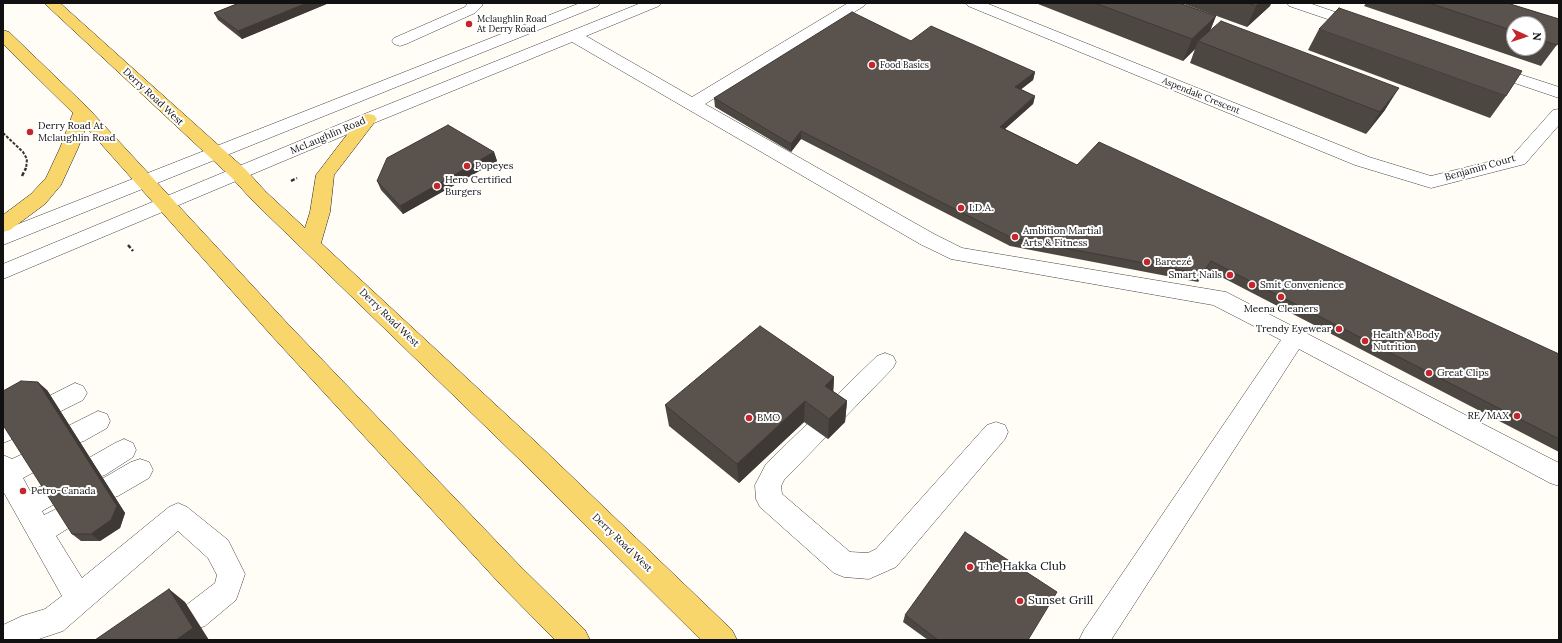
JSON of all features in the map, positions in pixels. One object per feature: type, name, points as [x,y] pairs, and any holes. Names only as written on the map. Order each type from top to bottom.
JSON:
[{"type":"main road","name":"Derry Road West","points":[[51,3],[238,173],[259,196],[535,458],[722,640]]},
{"type":"main road","points":[[3,35],[82,112],[164,205],[360,416],[510,575],[575,640]]},
{"type":"main road","points":[[3,225],[38,199],[54,181],[69,148],[82,112]]},
{"type":"main road","points":[[311,244],[320,212],[325,175],[368,119]]},
{"type":"street","points":[[452,3],[452,8],[397,38],[455,17],[470,10],[475,6],[475,3]]},
{"type":"street","points":[[3,238],[594,3]]},
{"type":"street","name":"McLaughlin Road","points":[[3,272],[368,119],[654,3]]},
{"type":"street","points":[[692,104],[859,3]]},
{"type":"street","name":"Aspendale Crescent","points":[[973,3],[1362,161],[1431,182]]},
{"type":"street","points":[[1294,3],[1370,29]]},
{"type":"street","points":[[574,36],[927,239],[958,254],[1218,298],[1559,475]]},
{"type":"street","points":[[1476,65],[1559,93]]},
{"type":"street","name":"Benjamin Court","points":[[1431,182],[1518,160],[1559,114]]},
{"type":"street","points":[[1094,640],[1295,337]]},
{"type":"street","points":[[885,362],[774,472],[768,485],[769,499],[844,564],[869,566],[886,558],[996,432]]},
{"type":"street","points":[[75,434],[98,421]]},
{"type":"street","points":[[96,467],[124,450]]},
{"type":"street","points":[[30,461],[5,470],[39,532],[79,599]]},
{"type":"street","points":[[110,488],[140,470]]},
{"type":"street","points":[[26,507],[51,493]]},
{"type":"street","points":[[6,640],[22,630],[48,630],[79,599],[178,515],[218,549],[231,574],[226,591],[195,616]]},
{"type":"street","points":[[39,532],[66,516]]},
{"type":"path","points":[[3,133],[23,152],[27,159],[27,166],[20,178]]},
{"type":"building","points":[[239,3],[307,3],[238,31],[214,13]]},
{"type":"building","points":[[1095,3],[1179,3],[1216,16],[1192,39]]},
{"type":"building","points":[[1247,3],[1260,3],[1256,6]]},
{"type":"building","points":[[1429,3],[1507,3],[1559,19],[1559,42],[1557,45],[1546,42],[1546,16],[1506,16],[1506,28]]},
{"type":"building","points":[[1339,8],[1522,71],[1506,96],[1319,29]]},
{"type":"building","points":[[852,12],[911,41],[931,26],[1035,72],[1015,87],[1035,96],[1000,127],[1077,165],[1099,142],[1559,354],[1559,439],[1211,261],[1202,274],[1012,238],[801,131],[791,144],[714,98]]},
{"type":"building","points":[[1221,21],[1399,88],[1380,112],[1198,41]]},
{"type":"building","points":[[448,125],[494,152],[400,206],[377,181],[387,158]]},
{"type":"building","points":[[760,326],[834,377],[825,386],[847,401],[829,419],[805,401],[737,464],[665,405]]},
{"type":"building","points":[[21,381],[38,382],[117,506],[111,520],[91,534],[72,534],[3,425],[3,391]]},
{"type":"building","points":[[965,532],[1057,592],[1028,640],[938,640],[905,615]]},
{"type":"building","points":[[169,589],[193,628],[176,640],[95,640]]},
{"type":"place","name":"Mclaughlin Road At Derry Road","points":[[469,24]]},
{"type":"place","name":"Food Basics","points":[[872,65]]},
{"type":"place","name":"Derry Road At Mclaughlin Road","points":[[30,132]]},
{"type":"place","name":"Popeyes","points":[[467,166]]},
{"type":"place","name":"Hero Certified Burgers","points":[[437,186]]},
{"type":"place","name":"I.D.A.","points":[[961,208]]},
{"type":"place","name":"Ambition Martial Arts & Fitness","points":[[1015,237]]},
{"type":"place","name":"Bareezé","points":[[1147,262]]},
{"type":"place","name":"Smart Nails","points":[[1230,275]]},
{"type":"place","name":"Smit Convenience","points":[[1252,285]]},
{"type":"place","name":"Meena Cleaners","points":[[1281,297]]},
{"type":"place","name":"Trendy Eyewear","points":[[1339,329]]},
{"type":"place","name":"Health & Body Nutrition","points":[[1365,341]]},
{"type":"place","name":"Great Clips","points":[[1429,373]]},
{"type":"place","name":"RE/MAX","points":[[1517,416]]},
{"type":"place","name":"BMO","points":[[749,418]]},
{"type":"place","name":"Petro-Canada","points":[[23,491]]},
{"type":"place","name":"The Hakka Club","points":[[970,567]]},
{"type":"place","name":"Sunset Grill","points":[[1020,601]]}]
